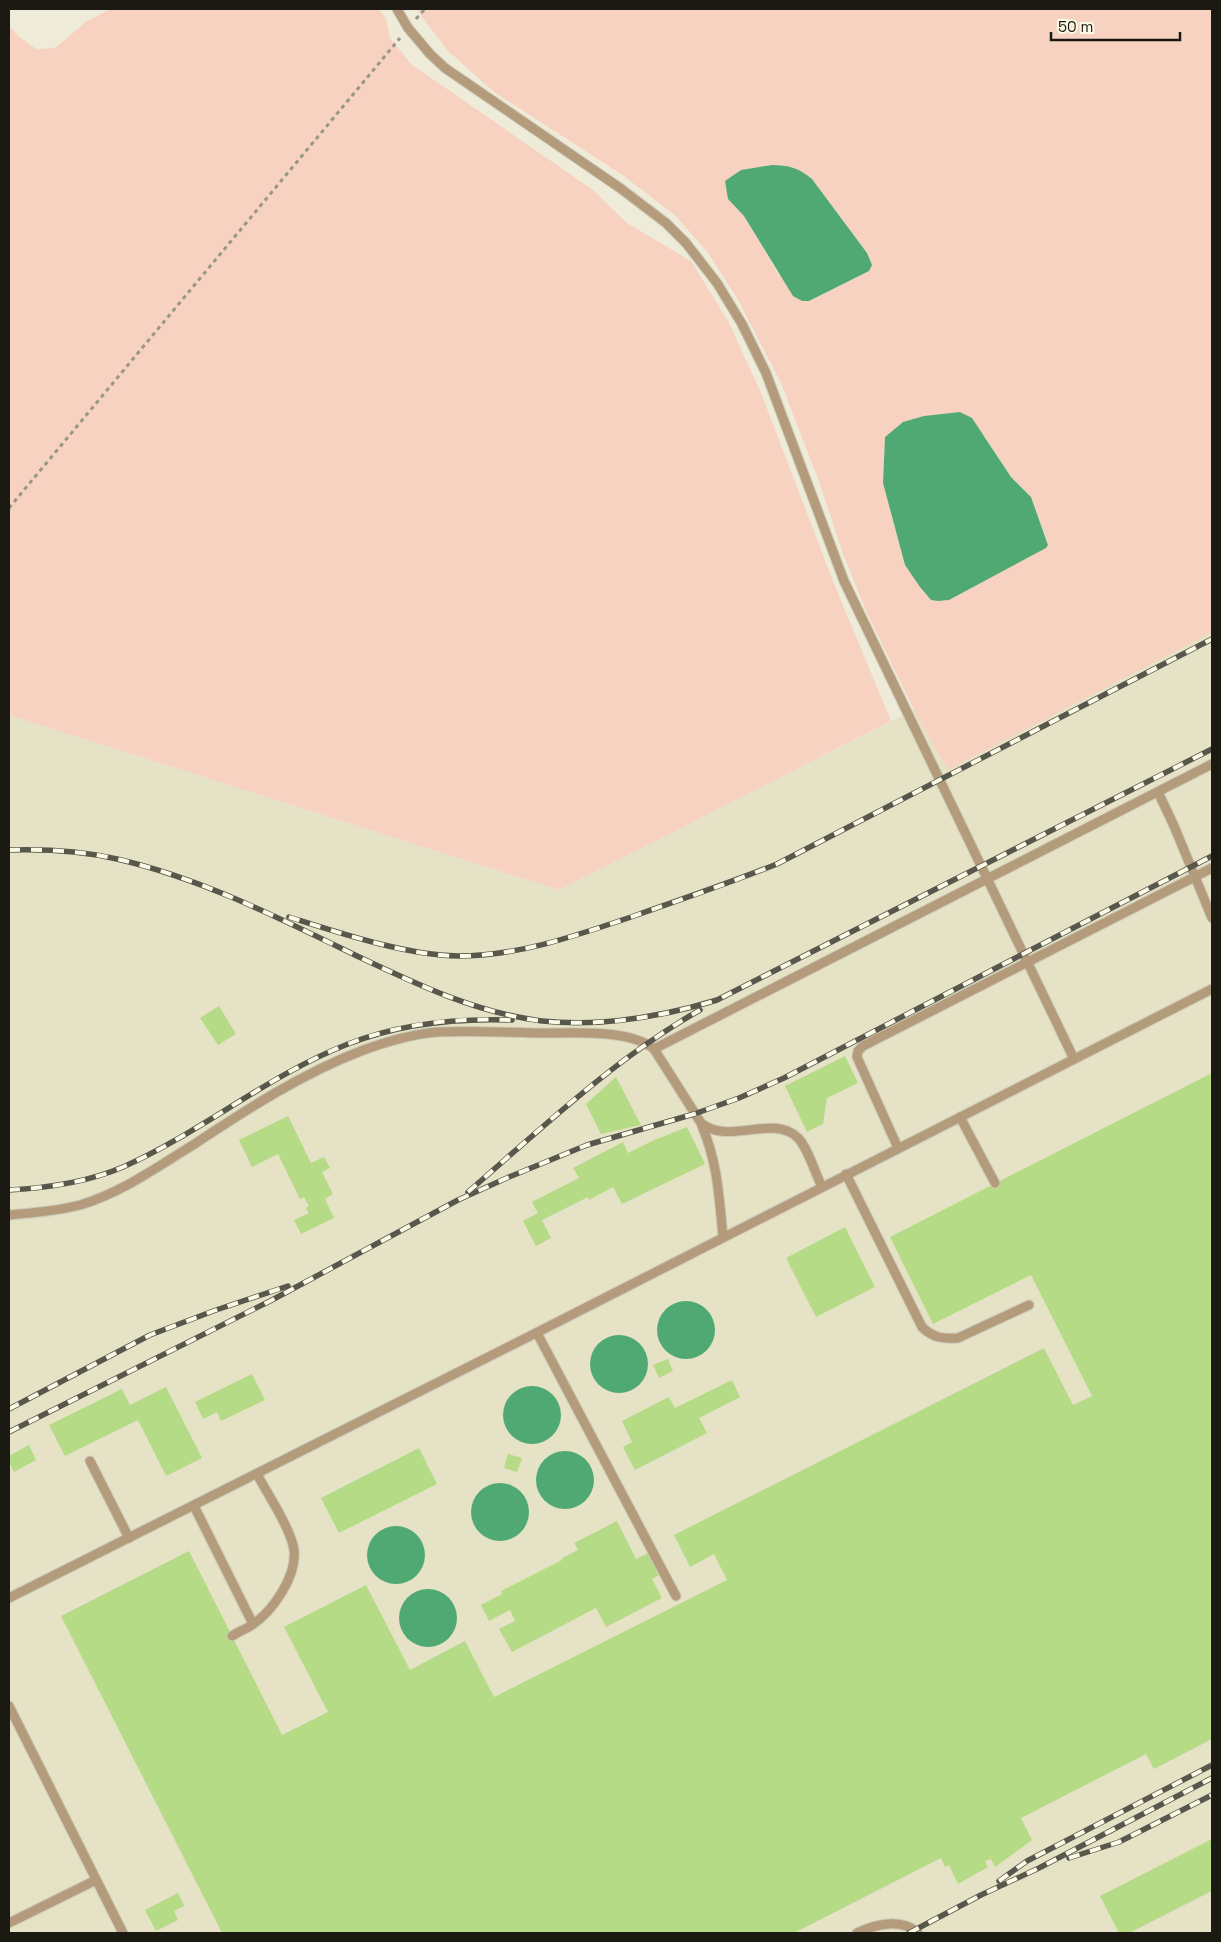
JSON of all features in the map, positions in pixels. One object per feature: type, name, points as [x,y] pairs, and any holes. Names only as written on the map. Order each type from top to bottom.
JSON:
[{"type":"lane","points":[[397,9],[408,28],[430,54],[445,68],[620,188],[666,223],[697,256],[717,282],[742,324],[766,373],[844,581],[1074,1058]]},
{"type":"lane","points":[[654,1049],[1212,764]]},
{"type":"lane","points":[[1158,792],[1212,918]]},
{"type":"lane","points":[[898,1148],[857,1057],[858,1051],[863,1046],[1212,868]]},
{"type":"lane","points":[[9,1598],[537,1333],[1212,989]]},
{"type":"lane","points":[[9,1215],[40,1213],[79,1205],[105,1195],[145,1175],[254,1105],[319,1070],[361,1051],[390,1042],[438,1032],[590,1033],[639,1040],[647,1043],[654,1049],[701,1124],[712,1149],[723,1237]]},
{"type":"lane","points":[[960,1117],[995,1184]]},
{"type":"lane","points":[[701,1124],[709,1130],[725,1132],[775,1128],[787,1130],[797,1136],[802,1143],[822,1187]]},
{"type":"lane","points":[[846,1174],[922,1327],[928,1333],[946,1339],[958,1338],[1029,1305]]},
{"type":"lane","points":[[537,1333],[676,1596]]},
{"type":"lane","points":[[90,1461],[129,1538]]},
{"type":"lane","points":[[232,1636],[253,1624],[279,1597],[286,1585],[294,1562],[294,1550],[290,1535],[257,1474]]},
{"type":"lane","points":[[194,1506],[253,1624]]},
{"type":"lane","points":[[9,1706],[123,1933]]},
{"type":"lane","points":[[9,1923],[96,1880]]},
{"type":"lane","points":[[857,1933],[878,1926],[898,1924],[918,1933]]},
{"type":"path","points":[[9,508],[425,9]]},
{"type":"shaded area","points":[[111,9],[379,9],[386,19],[390,38],[411,64],[593,190],[627,223],[691,261],[729,323],[761,393],[833,581],[891,721],[559,890],[9,715],[9,26],[17,35],[36,49],[55,48],[87,21]]},
{"type":"shaded area","points":[[416,9],[1212,9],[1212,632],[948,770],[914,710],[867,613],[843,554],[820,484],[781,383],[737,298],[708,253],[675,215],[621,174],[494,92],[448,51]],"holes":[[[772,165],[794,168],[812,179],[867,253],[869,271],[809,301],[779,275],[744,216],[728,199],[741,170]],[[903,422],[984,435],[1011,477],[1031,497],[1046,538],[1048,545],[1046,548],[949,600],[931,600],[905,565],[883,483],[885,437]]]},
{"type":"shaded area","points":[[772,165],[794,168],[812,179],[867,253],[872,265],[869,271],[809,301],[802,301],[793,296],[744,216],[728,199],[725,181],[741,170]]},
{"type":"shaded area","points":[[960,412],[972,418],[1011,477],[1031,497],[1048,545],[1046,548],[949,600],[938,601],[931,600],[905,565],[883,483],[885,437],[903,422],[924,416]]},
{"type":"shaded area","points":[[1212,558],[1212,1933],[9,1933],[9,715],[559,890]]},
{"type":"shaded area","points":[[686,1301],[697,1303],[710,1314],[715,1330],[713,1341],[702,1354],[686,1359],[675,1357],[662,1346],[657,1330],[659,1319],[670,1306]]},
{"type":"shaded area","points":[[619,1335],[630,1337],[643,1348],[648,1364],[646,1375],[635,1388],[619,1393],[608,1391],[595,1380],[590,1364],[592,1353],[603,1340]]},
{"type":"shaded area","points":[[532,1386],[543,1388],[556,1399],[561,1415],[559,1426],[548,1439],[532,1444],[521,1442],[508,1431],[503,1415],[505,1404],[516,1391]]},
{"type":"shaded area","points":[[565,1451],[576,1453],[589,1464],[594,1480],[592,1491],[581,1504],[565,1509],[554,1507],[541,1496],[536,1480],[538,1469],[549,1456]]},
{"type":"shaded area","points":[[500,1483],[511,1485],[524,1496],[529,1512],[527,1523],[516,1536],[500,1541],[489,1539],[476,1528],[471,1512],[473,1501],[484,1488]]},
{"type":"shaded area","points":[[396,1526],[407,1528],[420,1539],[425,1555],[423,1566],[412,1579],[396,1584],[385,1582],[372,1571],[367,1555],[369,1544],[380,1531]]},
{"type":"shaded area","points":[[428,1589],[439,1591],[452,1602],[457,1618],[455,1629],[444,1642],[428,1647],[417,1645],[404,1634],[399,1618],[401,1607],[412,1594]]},
{"type":"building","points":[[219,1006],[236,1034],[218,1045],[200,1018]]},
{"type":"building","points":[[845,1056],[858,1083],[827,1098],[823,1124],[807,1132],[785,1086]]},
{"type":"building","points":[[1212,1073],[1212,1739],[1154,1769],[1146,1754],[1021,1818],[1032,1840],[995,1867],[991,1859],[985,1861],[988,1867],[958,1884],[949,1865],[945,1867],[941,1858],[794,1933],[222,1933],[61,1616],[189,1551],[282,1735],[328,1712],[284,1627],[366,1585],[410,1670],[465,1641],[494,1697],[727,1580],[714,1554],[690,1567],[674,1535],[1044,1348],[1073,1405],[1092,1396],[1031,1275],[933,1324],[890,1237]]},
{"type":"building","points":[[616,1077],[641,1125],[601,1134],[586,1104]]},
{"type":"building","points":[[288,1116],[311,1163],[324,1157],[330,1168],[322,1172],[333,1194],[325,1199],[334,1218],[301,1234],[294,1220],[309,1213],[306,1208],[309,1206],[304,1197],[300,1199],[278,1154],[252,1167],[239,1140]]},
{"type":"building","points":[[687,1127],[705,1164],[622,1204],[613,1187],[589,1200],[588,1197],[542,1220],[551,1238],[536,1246],[523,1221],[538,1213],[532,1202],[579,1178],[573,1168],[623,1142],[628,1153]]},
{"type":"building","points":[[845,1227],[875,1287],[816,1317],[786,1258]]},
{"type":"building","points":[[668,1359],[673,1371],[659,1378],[653,1365]]},
{"type":"building","points":[[252,1374],[265,1400],[221,1421],[217,1412],[203,1419],[195,1402]]},
{"type":"building","points":[[732,1380],[740,1397],[699,1418],[707,1433],[635,1470],[623,1447],[632,1442],[622,1421],[669,1397],[675,1408]]},
{"type":"building","points":[[166,1387],[202,1458],[166,1476],[138,1420],[65,1456],[49,1425],[122,1389],[130,1405]]},
{"type":"building","points":[[29,1445],[36,1460],[14,1472],[9,1462],[9,1456]]},
{"type":"building","points":[[419,1448],[437,1484],[339,1533],[321,1498]]},
{"type":"building","points":[[508,1454],[522,1458],[517,1472],[504,1468]]},
{"type":"building","points":[[617,1521],[636,1559],[648,1553],[660,1575],[652,1579],[662,1598],[606,1627],[596,1608],[512,1652],[499,1629],[515,1621],[510,1610],[489,1621],[481,1605],[502,1594],[501,1591],[562,1560],[562,1558],[578,1550],[574,1543]]},
{"type":"building","points":[[1212,1839],[1212,1891],[1129,1933],[1119,1933],[1100,1896]]},
{"type":"building","points":[[178,1893],[184,1906],[174,1911],[178,1920],[156,1931],[145,1910]]},
{"type":"railway","points":[[289,917],[373,942],[438,955],[458,956],[502,953],[567,938],[686,898],[777,864],[1212,639]]},
{"type":"railway","points":[[9,850],[77,852],[148,867],[239,900],[377,966],[446,996],[517,1017],[564,1023],[586,1023],[653,1016],[717,1000],[1212,749]]},
{"type":"railway","points":[[9,1432],[272,1300],[458,1200],[587,1145],[694,1114],[739,1098],[784,1078],[1212,856]]},
{"type":"railway","points":[[468,1192],[608,1072],[668,1029],[700,1010]]},
{"type":"railway","points":[[9,1190],[67,1183],[96,1177],[123,1167],[180,1137],[290,1071],[348,1044],[368,1037],[429,1023],[470,1020],[512,1020]]},
{"type":"railway","points":[[9,1409],[150,1335],[288,1286]]},
{"type":"railway","points":[[999,1881],[1027,1861],[1212,1765]]},
{"type":"railway","points":[[909,1933],[1212,1778]]},
{"type":"railway","points":[[1069,1858],[1119,1842],[1212,1795]]}]
